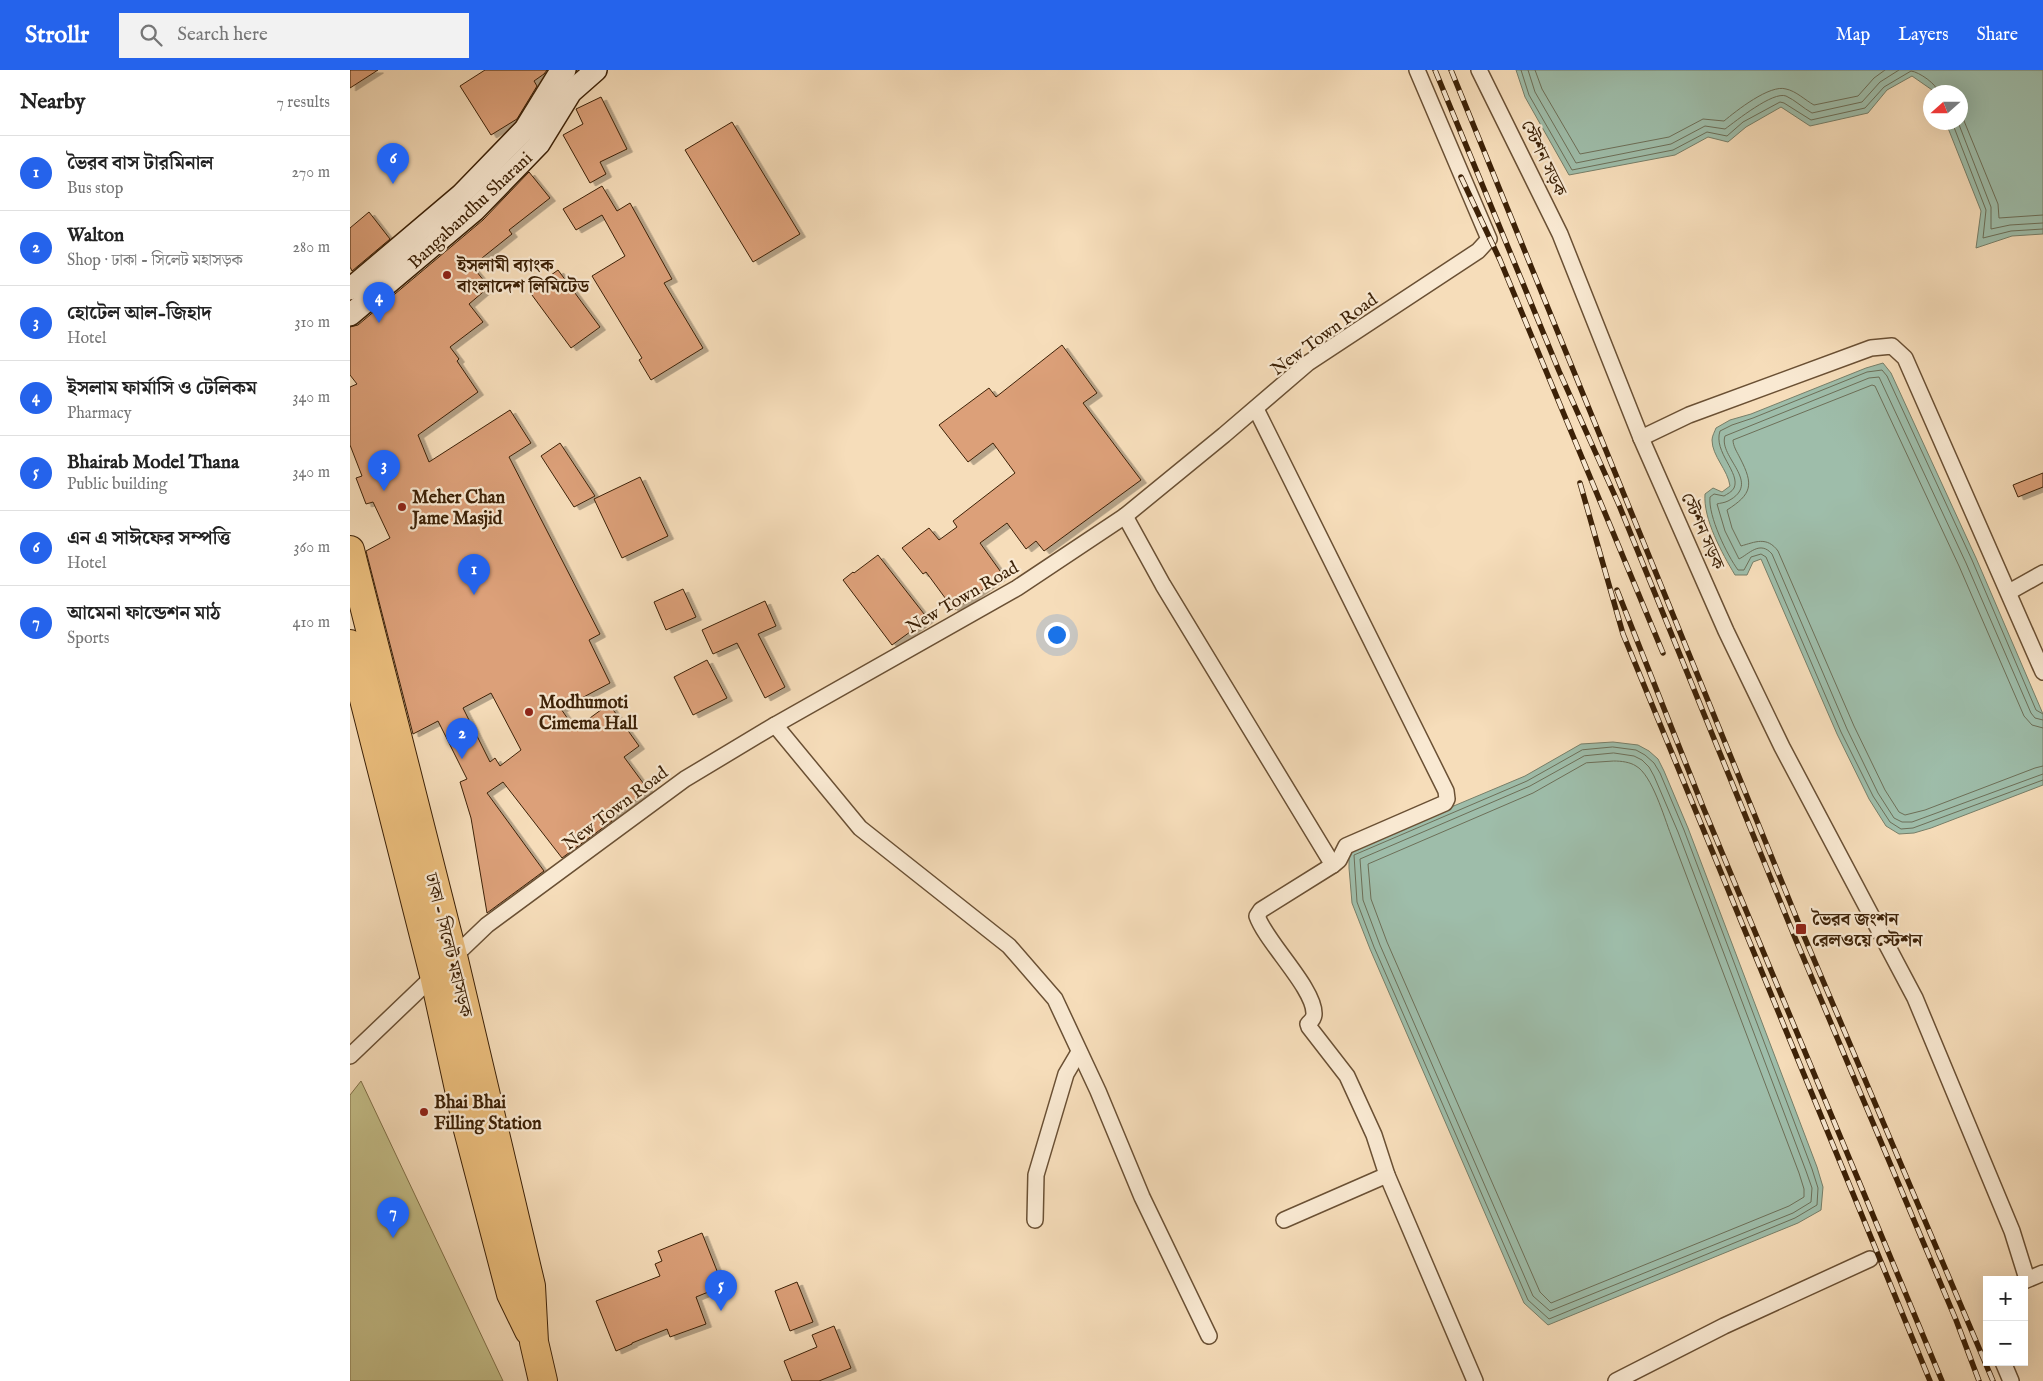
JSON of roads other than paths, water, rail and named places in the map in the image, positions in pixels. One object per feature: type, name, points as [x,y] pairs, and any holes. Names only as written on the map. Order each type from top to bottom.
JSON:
[{"type":"highway","name":"ঢাকা - সিলেট মহাসড়ক","points":[[350,550],[443,965],[468,1130],[511,1294],[534,1342],[543,1381]]},
{"type":"highway","name":"ঢাকা - সিলেট মহাসড়ক","points":[[350,644],[443,965]]},
{"type":"street","name":"Bangabandhu Sharani","points":[[350,289],[461,195],[525,129],[557,77],[565,70]]},
{"type":"street","name":"Bangabandhu Sharani","points":[[350,315],[475,210],[539,144],[572,92],[596,70]]},
{"type":"street","name":"New Town Road","points":[[353,1046],[487,926],[685,779],[775,725],[1017,588],[1125,516],[1256,409],[1308,363],[1478,251],[1489,239],[1417,70]]},
{"type":"street","name":"স্টেশন সড়ক","points":[[1479,70],[1560,234],[1641,438],[1726,631],[1782,747],[1915,998],[2012,1231],[2025,1276]]},
{"type":"street","points":[[1641,438],[1689,415],[1871,348],[1892,346],[1904,358],[2043,672]]},
{"type":"street","points":[[1256,409],[1414,725],[1446,791],[1447,799],[1445,803],[1346,846],[1339,860],[1333,865],[1261,910],[1257,916],[1308,995],[1314,1012],[1309,1027],[1346,1076],[1374,1135],[1387,1175],[1475,1381]]},
{"type":"street","points":[[1125,516],[1164,585],[1333,865]]},
{"type":"street","points":[[2009,592],[2043,572]]},
{"type":"street","points":[[775,725],[860,828],[1009,946],[1055,999],[1098,1091],[1142,1197],[1209,1336]]},
{"type":"street","points":[[1035,1220],[1036,1175],[1066,1074],[1079,1052]]},
{"type":"street","points":[[1284,1220],[1387,1175]]},
{"type":"street","points":[[1616,1381],[1724,1326],[1870,1259]]},
{"type":"street","points":[[2028,1279],[2043,1273]]},
{"type":"street","points":[[2005,1366],[2011,1381]]},
{"type":"water","points":[[1516,70],[2043,70],[2043,234],[2012,236],[1976,248],[1981,211],[1949,130],[1968,130],[1968,85],[1925,85],[1912,76],[1887,90],[1868,113],[1810,126],[1781,107],[1746,127],[1728,142],[1708,137],[1675,155],[1569,175],[1525,97]]},
{"type":"water","points":[[1883,363],[1891,373],[1976,558],[2043,714],[2043,785],[1931,828],[1914,833],[1899,834],[1886,826],[1869,799],[1837,734],[1761,559],[1753,562],[1747,575],[1735,575],[1714,536],[1705,504],[1705,494],[1713,488],[1722,492],[1730,486],[1713,446],[1712,438],[1716,428],[1730,420],[1751,414]]},
{"type":"water","points":[[1613,742],[1638,745],[1649,751],[1658,759],[1664,771],[1688,828],[1817,1167],[1823,1187],[1821,1210],[1798,1223],[1548,1325],[1524,1303],[1370,949],[1352,903],[1349,850],[1525,776],[1581,744]]},
{"type":"railway","points":[[1435,70],[1559,371],[1619,505],[1793,933],[1956,1320],[1979,1381]]},
{"type":"railway","points":[[1451,70],[1801,929],[1993,1381]]},
{"type":"railway","points":[[1461,177],[1500,260],[1663,653]]},
{"type":"railway","points":[[1580,483],[1623,634],[1930,1381]]},
{"type":"railway","points":[[1617,590],[1703,807],[1942,1381]]},
{"type":"place","name":"এন এ সাঈফের সম্পত্তি","points":[[393,184]]},
{"type":"place","name":"ইসলামী ব্যাংক বাংলাদেশ লিমিটেড","points":[[447,275]]},
{"type":"place","name":"ইসলাম ফার্মাসি ও টেলিকম","points":[[379,323]]},
{"type":"place","name":"হোটেল আল-জিহাদ","points":[[384,491]]},
{"type":"place","name":"Meher Chan Jame Masjid","points":[[402,507]]},
{"type":"place","name":"ভৈরব বাস টারমিনাল","points":[[474,595]]},
{"type":"place","name":"Modhumoti Cimema Hall","points":[[529,712]]},
{"type":"place","name":"Walton","points":[[462,759]]},
{"type":"place","name":"ভৈরব জংশন রেলওয়ে স্টেশন","points":[[1801,929]]},
{"type":"place","name":"Bhai Bhai Filling Station","points":[[424,1112]]},
{"type":"place","name":"আমেনা ফান্ডেশন মাঠ","points":[[393,1238]]},
{"type":"place","name":"Bhairab Model Thana","points":[[721,1311]]}]
